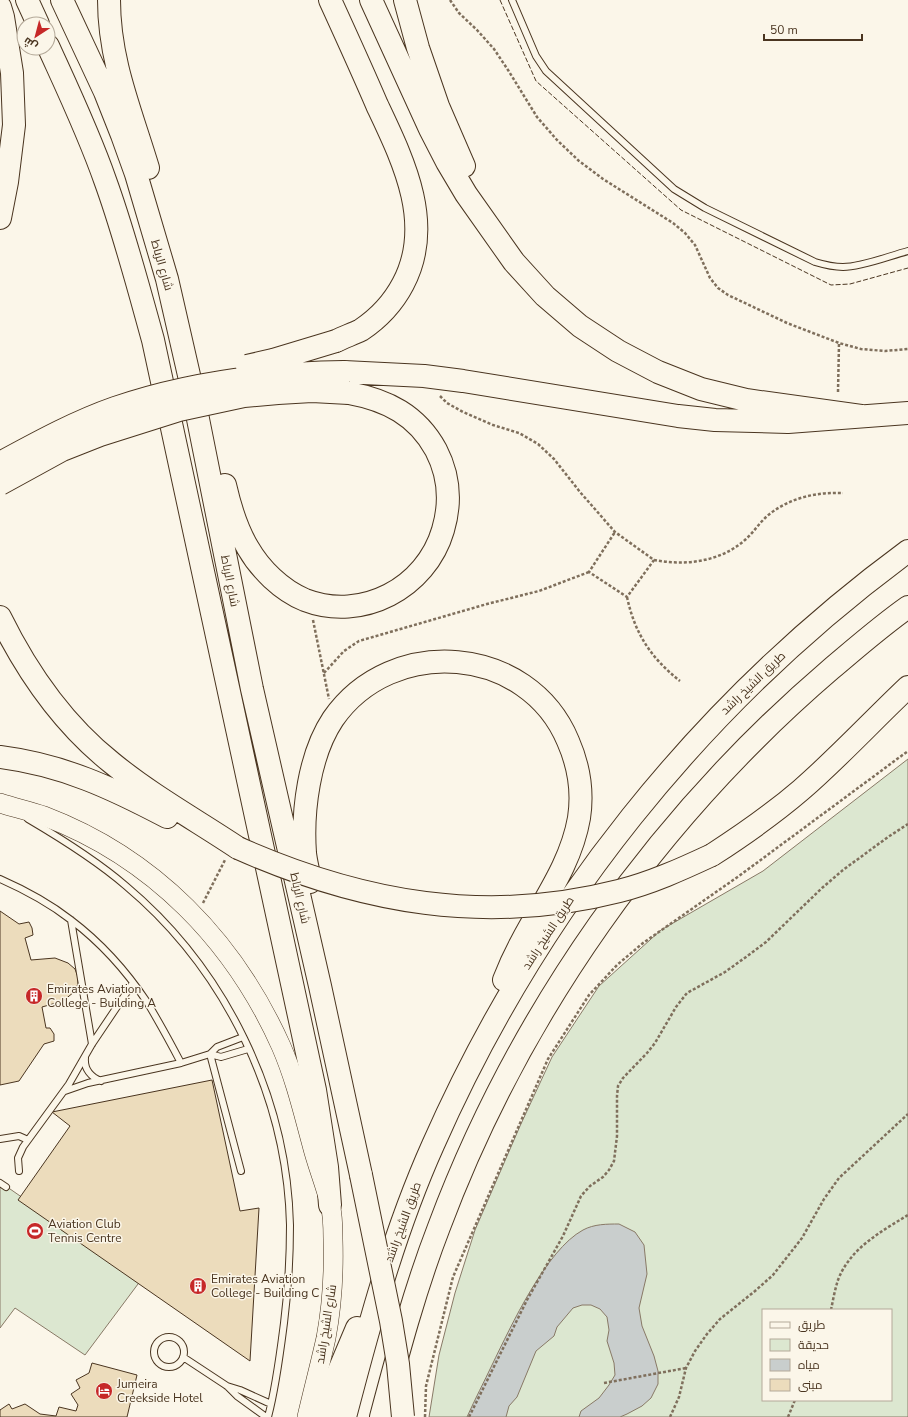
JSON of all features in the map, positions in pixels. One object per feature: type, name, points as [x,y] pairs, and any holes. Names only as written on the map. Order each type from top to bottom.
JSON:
[{"type":"highway","points":[[27,0],[34,16]]},
{"type":"highway","name":"شارع الرباط","points":[[62,0],[105,92],[122,136],[136,174],[167,279],[191,384],[252,689],[320,986],[361,1175],[391,1321],[398,1364],[402,1417]]},
{"type":"highway","points":[[110,0],[109,17],[111,42],[116,66],[158,203],[167,279]]},
{"type":"highway","points":[[143,399],[158,391],[191,378],[273,360],[336,341],[360,330],[381,315],[397,295],[409,272],[416,247],[417,221],[412,195],[399,152],[330,0]]},
{"type":"highway","points":[[371,0],[430,130],[463,188],[487,225],[514,262],[551,301],[580,326],[618,351],[658,372],[701,389],[746,400],[861,416]]},
{"type":"highway","points":[[405,0],[418,48],[438,106],[487,225]]},
{"type":"highway","points":[[0,7],[12,73],[14,125],[7,182],[0,218]]},
{"type":"highway","name":"شارع الرباط","points":[[53,56],[76,105],[105,179],[130,256],[153,340],[315,1090],[327,1167],[330,1205]]},
{"type":"highway","points":[[0,463],[27,448],[114,408],[143,399],[243,378],[304,373],[344,372],[424,376],[678,416],[715,420],[788,422],[824,421],[861,416],[908,413]]},
{"type":"highway","points":[[0,484],[68,448],[100,435],[178,410],[244,396],[312,392],[349,393],[381,401],[397,408],[423,430],[440,459],[446,475],[448,507],[446,522],[441,537],[427,564],[406,585],[393,594],[379,601],[349,607],[334,607],[309,601],[290,592],[278,583],[257,561],[245,542],[235,521],[207,418],[191,384]]},
{"type":"highway","name":"طريق الشيخ راشد","points":[[345,1417],[366,1333],[386,1270],[432,1146],[489,1029],[523,970],[559,914],[637,808],[680,758],[753,682],[799,639],[842,602],[908,551]]},
{"type":"highway","points":[[381,1417],[418,1286],[439,1226],[462,1168],[489,1111],[518,1056],[549,1001],[578,955],[657,847],[734,760],[811,686],[851,651],[908,607]]},
{"type":"highway","points":[[0,617],[15,648],[42,690],[75,729],[117,767],[233,852]]},
{"type":"highway","points":[[320,986],[322,971],[320,943],[306,854],[305,828],[306,802],[315,758],[322,738],[333,719],[347,702],[363,688],[381,676],[400,668],[421,663],[443,661],[485,667],[505,675],[524,686],[540,700],[554,716],[566,735],[574,754],[579,775],[581,797],[579,818],[573,840],[556,882],[512,960],[503,982],[489,1029]]},
{"type":"highway","points":[[0,757],[50,767],[86,778],[120,792],[233,852],[347,887],[424,904],[473,908],[523,907],[572,902],[620,891],[667,875],[712,855],[749,831],[801,790],[828,766],[908,687]]},
{"type":"highway","points":[[323,1417],[346,1352],[386,1270]]},
{"type":"main road","name":"شارع الشيخ راشد","points":[[0,803],[44,816],[86,835],[125,858],[162,885],[196,916],[221,946],[244,978],[264,1012],[282,1048],[295,1084],[315,1158],[330,1205],[333,1238],[331,1305],[326,1338],[306,1417]]},
{"type":"lane","points":[[512,0],[536,56],[546,71],[655,172],[674,189],[689,199],[815,262],[830,266],[844,267],[908,251]]},
{"type":"lane","points":[[0,803],[88,856],[127,887],[163,921],[196,959],[224,1000],[243,1037],[265,1086],[281,1151],[290,1223],[290,1261],[287,1300],[271,1404],[267,1417],[237,1396],[227,1386],[183,1357]]},
{"type":"lane","points":[[0,879],[20,888],[46,903],[71,920],[114,960],[133,983],[158,1021],[181,1063]]},
{"type":"lane","points":[[71,920],[92,1044]]},
{"type":"lane","points":[[20,1171],[18,1158],[20,1152],[65,1091],[92,1044],[133,983]]},
{"type":"lane","points":[[65,1091],[76,1086],[181,1063],[210,1054],[217,1047],[243,1037]]},
{"type":"lane","points":[[210,1054],[221,1057],[248,1049]]},
{"type":"lane","points":[[210,1054],[241,1171]]},
{"type":"lane","points":[[85,1056],[88,1072],[96,1079],[101,1080]]},
{"type":"lane","points":[[0,1139],[19,1136],[28,1140]]},
{"type":"lane","points":[[0,1184],[6,1187]]},
{"type":"lane","points":[[166,1337],[171,1337],[180,1342],[184,1352],[183,1357],[178,1365],[168,1368],[159,1364],[153,1351],[158,1342],[166,1337]]},
{"type":"lane","points":[[227,1386],[240,1390],[271,1404]]},
{"type":"path","points":[[450,0],[458,12],[494,49],[537,117],[557,140],[579,161],[603,179],[673,223],[685,233],[695,245],[710,278],[718,288],[728,295],[788,323],[839,343],[862,349],[885,351],[908,350]]},
{"type":"path","points":[[838,392],[839,343]]},
{"type":"path","points":[[424,376],[437,393],[448,403],[462,412],[493,425],[518,433],[538,444],[554,460],[615,532],[654,560],[680,563],[693,562],[717,556],[727,552],[746,539],[762,521],[781,506],[793,500],[811,495],[830,492],[843,493]]},
{"type":"path","points":[[324,673],[344,651],[359,641],[539,590],[589,572],[615,532]]},
{"type":"path","points":[[627,597],[654,560]]},
{"type":"path","points":[[589,572],[627,597],[635,625],[645,644],[658,662],[680,681]]},
{"type":"path","points":[[309,601],[333,719]]},
{"type":"path","points":[[424,1417],[426,1386],[453,1277],[548,1059],[589,995],[617,965],[644,943],[739,876],[908,751]]},
{"type":"path","points":[[468,1417],[527,1300],[563,1236],[581,1196],[590,1186],[603,1177],[614,1161],[617,1136],[618,1086],[623,1078],[655,1043],[676,1007],[687,993],[725,972],[766,942],[843,870],[908,824]]},
{"type":"path","points":[[208,893],[233,852]]},
{"type":"path","points":[[670,1417],[679,1398],[686,1368],[695,1351],[707,1334],[716,1324],[764,1283],[789,1256],[802,1238],[824,1199],[839,1178],[908,1114]]},
{"type":"path","points":[[831,1309],[838,1279],[846,1264],[872,1238],[887,1226],[908,1215]]},
{"type":"path","points":[[604,1383],[686,1368]]},
{"type":"path","points":[[788,1417],[795,1401]]},
{"type":"green space","points":[[908,759],[908,1417],[429,1417],[439,1355],[455,1293],[475,1230],[552,1057],[599,986],[661,930],[763,871]]},
{"type":"green space","name":"Aviation Club Tennis Centre","points":[[0,1182],[141,1280],[85,1355],[15,1308],[0,1328]]},
{"type":"water","points":[[619,1224],[635,1232],[644,1245],[647,1274],[639,1308],[642,1326],[654,1356],[658,1371],[658,1384],[651,1398],[642,1406],[620,1417],[579,1417],[581,1411],[599,1398],[615,1375],[614,1363],[607,1341],[609,1330],[607,1317],[600,1309],[591,1305],[582,1305],[573,1308],[557,1327],[554,1336],[536,1351],[517,1397],[509,1406],[506,1417],[467,1417],[519,1310],[543,1271],[556,1254],[569,1240],[587,1228],[596,1225]]},
{"type":"building","name":"Emirates Aviation College - Building A","points":[[0,911],[19,924],[29,922],[33,935],[25,938],[31,960],[55,958],[68,963],[75,969],[78,977],[78,984],[74,992],[63,1001],[42,1007],[46,1028],[50,1028],[54,1034],[54,1041],[44,1044],[19,1081],[0,1085]]},
{"type":"building","name":"Emirates Aviation College - Building C","points":[[212,1080],[240,1211],[259,1208],[250,1361],[18,1200],[70,1126],[52,1112]]},
{"type":"building","name":"Jumeira Creekside Hotel","points":[[92,1363],[137,1375],[127,1417],[0,1417],[0,1410],[9,1404],[12,1409],[25,1404],[40,1414],[56,1416],[59,1407],[76,1411],[78,1405],[71,1394],[80,1388],[76,1380],[89,1373]]},
{"type":"fence","points":[[500,0],[536,81],[681,210],[831,285],[850,284],[908,268]]},
{"type":"place","name":"Emirates Aviation College - Building A","points":[[34,996]]},
{"type":"place","name":"Aviation Club Tennis Centre","points":[[35,1231]]},
{"type":"place","name":"Emirates Aviation College - Building C","points":[[198,1286]]},
{"type":"place","name":"Jumeira Creekside Hotel","points":[[104,1391]]}]
